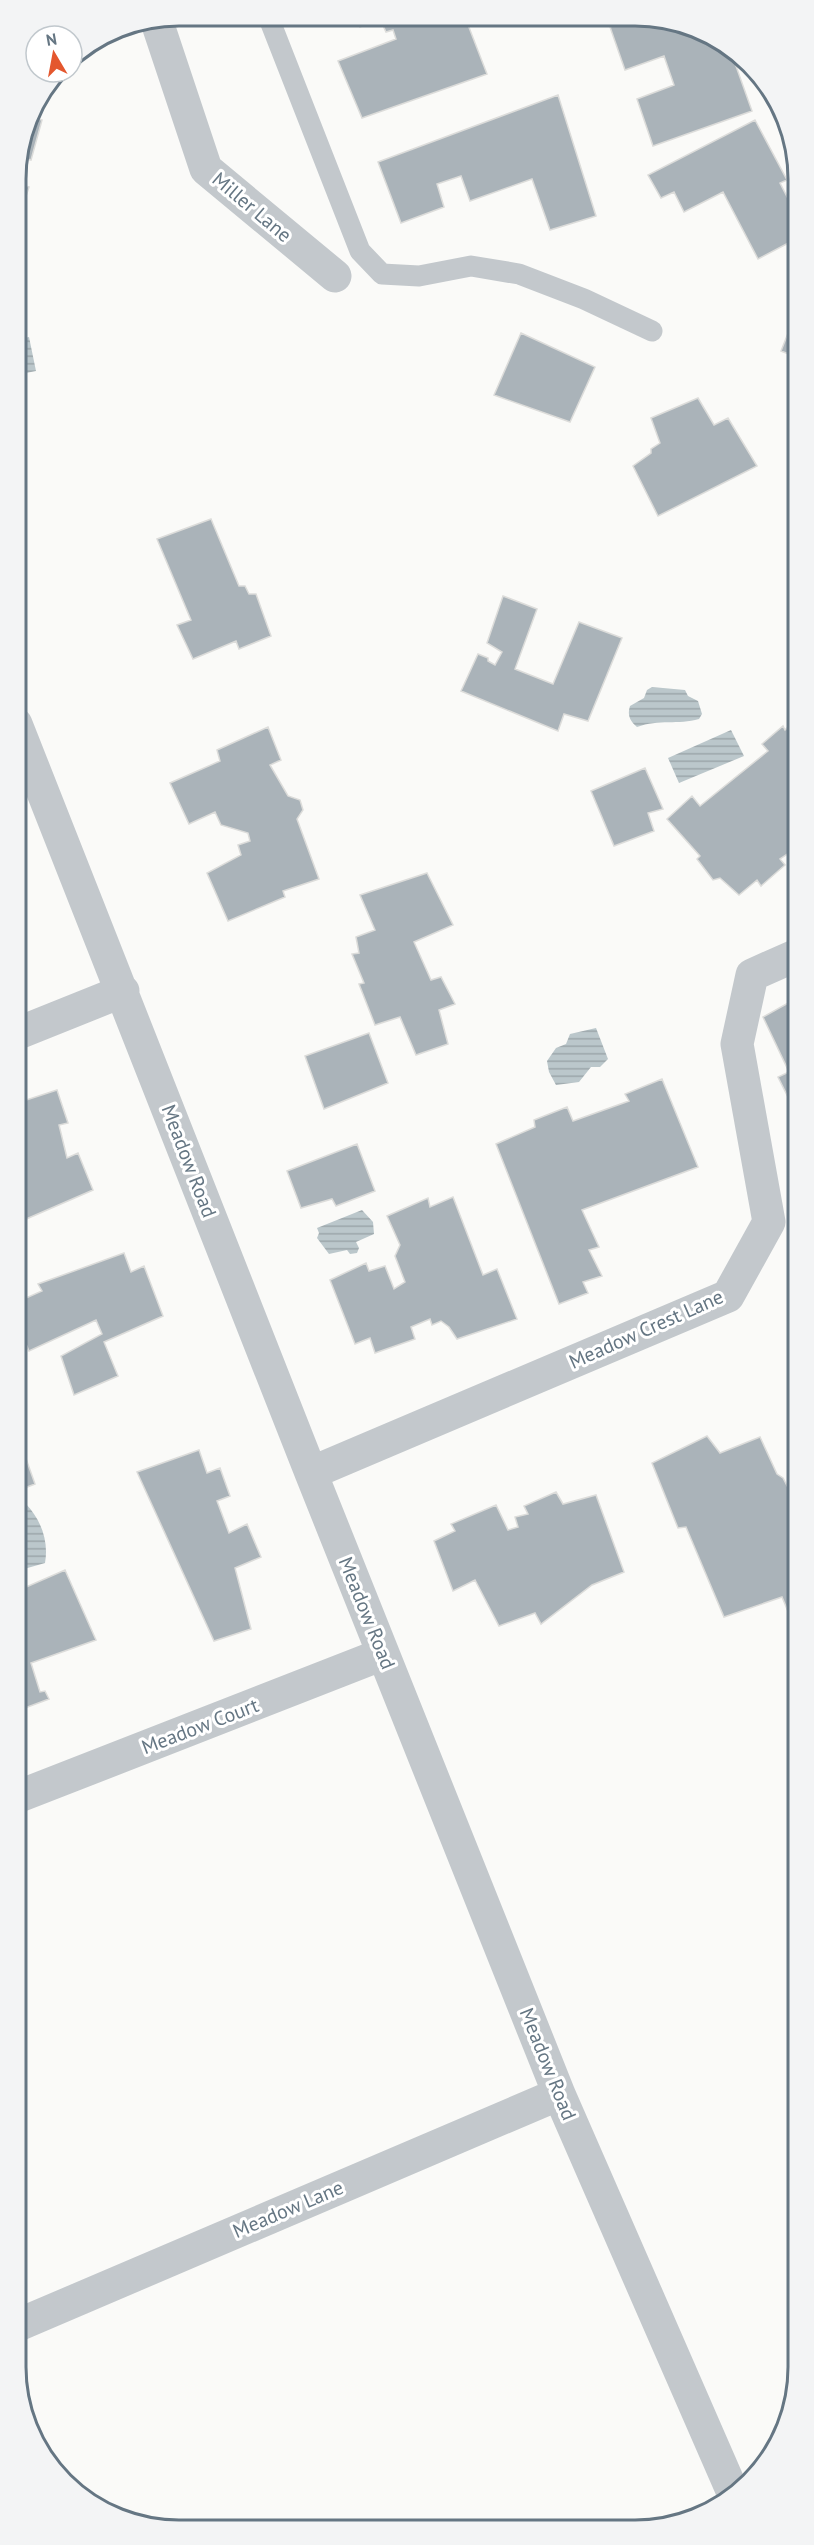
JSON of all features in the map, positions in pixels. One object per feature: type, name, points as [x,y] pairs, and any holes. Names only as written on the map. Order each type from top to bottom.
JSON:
[{"type":"street","name":"Miller Lane","points":[[159,27],[206,169],[335,276]]},
{"type":"street","name":"Meadow Road","points":[[26,749],[123,991],[310,1473],[559,2094],[730,2487]]},
{"type":"street","name":"Meadow Crest Lane","points":[[310,1473],[728,1296],[768,1222],[737,1044],[752,975],[788,959]]},
{"type":"street","points":[[26,1030],[123,991]]},
{"type":"street","name":"Meadow Court","points":[[26,1793],[383,1654]]},
{"type":"street","name":"Meadow Lane","points":[[26,2316],[559,2094]]},
{"type":"lane","points":[[272,26],[360,251],[382,274],[419,276],[471,266],[519,274],[584,298],[652,331]]},
{"type":"shaded area","points":[[29,337],[36,371],[26,373],[26,338]]},
{"type":"shaded area","points":[[652,687],[685,690],[688,696],[698,701],[702,714],[699,719],[653,723],[637,727],[630,718],[630,706],[644,698],[647,690]]},
{"type":"shaded area","points":[[731,730],[744,756],[679,783],[668,758]]},
{"type":"shaded area","points":[[596,1028],[608,1059],[600,1067],[591,1067],[579,1082],[556,1085],[549,1072],[547,1061],[556,1048],[566,1044],[570,1034]]},
{"type":"shaded area","points":[[362,1210],[373,1222],[374,1234],[356,1242],[359,1248],[357,1253],[350,1254],[347,1250],[329,1254],[317,1238],[319,1233],[317,1228]]},
{"type":"shaded area","points":[[26,1504],[43,1531],[46,1547],[45,1563],[26,1568]]},
{"type":"building","points":[[383,26],[468,26],[487,74],[362,118],[338,61],[396,39],[393,30],[386,32]]},
{"type":"building","points":[[610,27],[666,28],[703,41],[721,51],[734,62],[752,111],[653,146],[637,99],[674,85],[664,56],[625,70]]},
{"type":"building","points":[[558,95],[596,216],[550,230],[532,179],[470,201],[461,176],[437,184],[444,207],[401,223],[378,162]]},
{"type":"building","points":[[37,119],[42,120],[31,160],[27,158]]},
{"type":"building","points":[[755,120],[787,180],[780,183],[788,198],[788,243],[758,259],[723,192],[684,212],[674,192],[661,198],[648,175]]},
{"type":"building","points":[[521,333],[595,367],[570,422],[494,395]]},
{"type":"building","points":[[788,333],[788,354],[781,351]]},
{"type":"building","points":[[698,398],[714,425],[728,418],[757,466],[658,516],[633,466],[660,443],[651,418]]},
{"type":"building","points":[[211,519],[239,586],[245,586],[249,594],[256,594],[271,636],[239,649],[236,641],[193,659],[177,625],[191,620],[157,539]]},
{"type":"building","points":[[503,596],[537,609],[515,669],[553,684],[579,622],[622,638],[588,721],[564,714],[558,731],[461,691],[478,654],[488,658],[488,661],[495,665],[502,652],[487,643]]},
{"type":"building","points":[[783,726],[785,730],[788,727],[788,854],[780,859],[785,865],[761,886],[757,880],[739,895],[720,878],[713,880],[697,859],[700,856],[667,819],[692,796],[700,806],[768,751],[762,744]]},
{"type":"building","points":[[268,727],[281,760],[270,765],[288,796],[300,800],[303,810],[297,819],[319,879],[283,891],[285,897],[228,921],[207,873],[241,855],[238,845],[250,841],[248,833],[221,825],[215,812],[189,824],[170,783],[220,761],[217,750]]},
{"type":"building","points":[[645,768],[663,809],[648,813],[654,831],[614,846],[591,791]]},
{"type":"building","points":[[427,873],[453,925],[414,942],[431,980],[441,977],[455,1004],[439,1010],[448,1044],[416,1055],[400,1017],[375,1025],[359,984],[364,983],[352,954],[359,953],[356,937],[375,930],[360,895]]},
{"type":"building","points":[[788,1003],[788,1070],[763,1017]]},
{"type":"building","points":[[369,1033],[388,1083],[324,1109],[305,1056]]},
{"type":"building","points":[[788,1072],[788,1097],[778,1077]]},
{"type":"building","points":[[662,1079],[698,1167],[582,1210],[599,1247],[589,1250],[602,1276],[583,1282],[588,1293],[559,1304],[496,1144],[535,1127],[534,1120],[567,1107],[573,1121],[629,1101],[625,1094]]},
{"type":"building","points":[[57,1090],[68,1123],[59,1125],[67,1158],[78,1153],[93,1190],[26,1219],[26,1100]]},
{"type":"building","points":[[357,1144],[375,1191],[336,1206],[332,1199],[301,1208],[287,1171]]},
{"type":"building","points":[[453,1197],[483,1275],[497,1269],[517,1319],[457,1339],[449,1327],[441,1321],[432,1325],[430,1319],[411,1327],[415,1339],[375,1353],[370,1338],[355,1344],[330,1280],[366,1263],[369,1271],[385,1266],[394,1289],[405,1282],[395,1256],[400,1245],[387,1216],[428,1198],[430,1207]]},
{"type":"building","points":[[124,1253],[131,1272],[144,1266],[163,1316],[104,1342],[118,1376],[74,1395],[61,1356],[102,1334],[96,1320],[29,1351],[26,1344],[26,1298],[42,1291],[38,1284]]},
{"type":"building","points":[[707,1436],[720,1453],[760,1437],[777,1474],[783,1478],[788,1488],[788,1611],[782,1597],[724,1617],[686,1527],[678,1528],[652,1463]]},
{"type":"building","points":[[199,1450],[207,1473],[220,1468],[230,1496],[217,1501],[229,1533],[247,1524],[261,1557],[235,1568],[251,1629],[214,1641],[137,1472]]},
{"type":"building","points":[[26,1459],[35,1484],[26,1488]]},
{"type":"building","points":[[556,1492],[563,1504],[596,1495],[624,1572],[592,1585],[541,1624],[535,1613],[499,1626],[475,1580],[453,1591],[434,1541],[455,1531],[451,1524],[496,1505],[508,1530],[518,1527],[515,1517],[528,1514],[524,1506]]},
{"type":"building","points":[[65,1570],[96,1640],[31,1663],[40,1692],[45,1691],[49,1699],[26,1708],[26,1587]]}]
